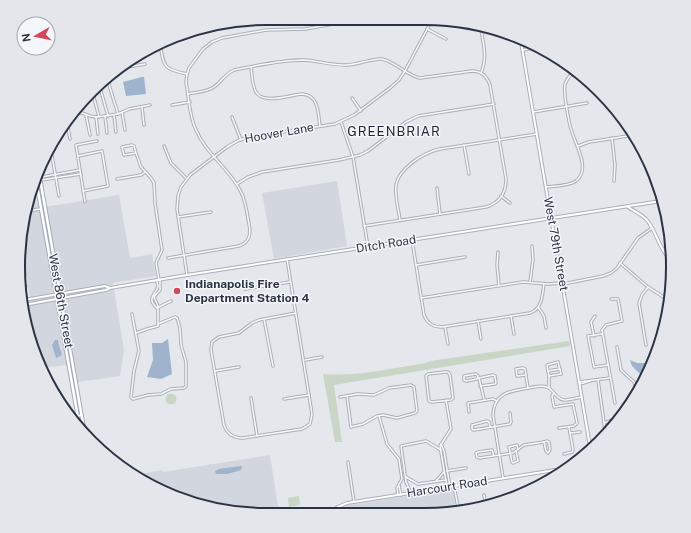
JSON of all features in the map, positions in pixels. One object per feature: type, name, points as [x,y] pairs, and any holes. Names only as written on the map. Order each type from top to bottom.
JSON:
[{"type":"main road","name":"West 79th Street","points":[[521,45],[589,443]]},
{"type":"main road","name":"West 86th Street","points":[[39,187],[61,298],[83,424]]},
{"type":"main road","name":"West 86th Street","points":[[38,188],[78,416]]},
{"type":"main road","name":"Ditch Road","points":[[28,304],[187,275],[657,202]]},
{"type":"main road","points":[[627,207],[642,215],[646,219],[665,254]]},
{"type":"main road","name":"Ditch Road","points":[[27,299],[105,286],[110,288]]},
{"type":"main road","name":"Harcourt Road","points":[[337,508],[354,502],[553,470]]},
{"type":"street","points":[[168,258],[239,246],[248,240],[250,231],[246,205],[242,193],[237,184],[201,140],[196,130],[186,82],[187,74],[191,66],[203,49],[220,38],[266,30],[303,29],[330,25]]},
{"type":"street","name":"Hoover Lane","points":[[187,275],[177,207],[181,187],[187,179],[214,156],[241,140],[341,122],[350,118],[393,85],[405,71],[429,25]]},
{"type":"street","points":[[427,29],[446,39]]},
{"type":"street","points":[[481,32],[485,54],[481,73]]},
{"type":"street","points":[[522,50],[528,49]]},
{"type":"street","points":[[161,50],[163,62],[166,67],[172,71],[187,74]]},
{"type":"street","points":[[188,94],[209,89],[231,72],[294,60],[308,60],[345,65],[358,64],[380,59],[388,61],[415,77],[424,78],[472,71],[481,73],[485,76],[489,82],[494,104],[506,179],[505,188],[501,196],[495,202],[487,206],[364,226]]},
{"type":"street","points":[[131,66],[145,64]]},
{"type":"street","points":[[251,67],[255,90],[262,98],[269,99],[301,94],[307,94],[312,97],[317,105],[320,126]]},
{"type":"street","points":[[546,187],[569,184],[581,175],[582,168],[578,146],[571,130],[567,106],[565,84],[571,75]]},
{"type":"street","points":[[109,84],[118,114]]},
{"type":"street","points":[[101,91],[108,116]]},
{"type":"street","points":[[94,98],[99,117]]},
{"type":"street","points":[[352,98],[360,111]]},
{"type":"street","points":[[172,105],[190,102]]},
{"type":"street","points":[[533,112],[587,103]]},
{"type":"street","points":[[237,184],[248,177],[262,172],[353,157],[368,152],[406,122],[416,117],[494,104]]},
{"type":"street","points":[[80,113],[96,118],[118,114],[129,109],[150,106]]},
{"type":"street","points":[[142,107],[144,124]]},
{"type":"street","points":[[122,112],[125,130]]},
{"type":"street","points":[[86,115],[90,135]]},
{"type":"street","points":[[114,115],[116,132]]},
{"type":"street","points":[[105,116],[107,133]]},
{"type":"street","points":[[232,117],[241,140]]},
{"type":"street","points":[[96,118],[98,134]]},
{"type":"street","points":[[341,122],[353,157],[368,247]]},
{"type":"street","points":[[68,129],[70,139]]},
{"type":"street","points":[[400,221],[395,186],[400,173],[420,157],[438,149],[537,134]]},
{"type":"street","points":[[578,146],[589,142],[627,136]]},
{"type":"street","points":[[612,138],[615,165],[614,181]]},
{"type":"street","points":[[85,202],[76,145],[97,141]]},
{"type":"street","points":[[136,153],[124,155],[122,147],[133,145],[136,153],[139,163],[154,183],[155,203],[162,250],[156,263],[160,290],[155,296],[154,302],[157,308],[158,325]]},
{"type":"street","points":[[464,145],[469,174]]},
{"type":"street","points":[[164,146],[171,163],[187,179]]},
{"type":"street","points":[[78,156],[102,151],[108,186],[83,191]]},
{"type":"street","points":[[52,156],[59,196]]},
{"type":"street","points":[[42,178],[55,174],[80,170]]},
{"type":"street","points":[[117,179],[141,175],[145,172]]},
{"type":"street","points":[[41,180],[81,174]]},
{"type":"street","points":[[437,188],[440,214]]},
{"type":"street","points":[[501,196],[510,203]]},
{"type":"street","points":[[32,210],[41,209]]},
{"type":"street","points":[[178,217],[211,212]]},
{"type":"street","points":[[421,298],[522,282],[544,284],[563,283],[606,276],[614,271],[638,238],[652,228]]},
{"type":"street","points":[[412,240],[425,319],[431,325],[445,327],[530,313],[538,308],[541,302],[544,284]]},
{"type":"street","points":[[530,282],[532,246]]},
{"type":"street","points":[[498,252],[497,265],[499,285]]},
{"type":"street","points":[[416,265],[465,257]]},
{"type":"street","points":[[287,259],[290,282],[296,314],[304,361],[312,414],[310,424],[302,429],[236,438],[226,430],[214,371],[211,350],[213,342],[219,337],[239,333],[252,323],[264,319],[296,314]]},
{"type":"street","points":[[620,263],[648,288],[664,298]]},
{"type":"street","points":[[245,289],[290,282]]},
{"type":"street","points":[[646,345],[639,303],[642,294],[648,288]]},
{"type":"street","points":[[611,299],[618,299],[622,321],[605,325],[602,329],[602,334],[615,403]]},
{"type":"street","points":[[157,308],[171,302]]},
{"type":"street","points":[[538,308],[544,316],[546,328]]},
{"type":"street","points":[[132,314],[139,351],[134,371],[132,399],[137,399],[148,395],[161,394],[172,389],[185,388],[186,362],[181,345],[180,327],[176,317],[136,333]]},
{"type":"street","points":[[511,316],[514,334]]},
{"type":"street","points":[[594,336],[592,322],[595,316]]},
{"type":"street","points":[[264,319],[272,366]]},
{"type":"street","points":[[478,321],[481,339]]},
{"type":"street","points":[[445,327],[448,344]]},
{"type":"street","points":[[602,334],[588,336],[594,367],[608,365]]},
{"type":"street","points":[[617,347],[621,370],[634,382],[635,385]]},
{"type":"street","points":[[304,361],[322,357]]},
{"type":"street","points":[[549,376],[560,374],[558,362],[548,364],[547,366],[549,388]]},
{"type":"street","points":[[214,371],[239,367]]},
{"type":"street","points":[[526,375],[517,376],[516,369],[524,368],[526,375],[528,388]]},
{"type":"street","points":[[548,371],[560,368]]},
{"type":"street","points":[[445,372],[449,373],[454,397],[446,400],[430,402],[426,378],[427,375],[445,372]]},
{"type":"street","points":[[480,386],[495,384],[495,376],[493,375],[478,379],[465,381],[463,378],[465,376],[476,374],[478,379],[480,386],[484,400]]},
{"type":"street","points":[[580,383],[610,378]]},
{"type":"street","points":[[598,380],[605,427]]},
{"type":"street","points":[[340,397],[358,394],[374,395],[390,388],[412,386],[417,412],[398,418],[379,416],[362,425],[351,427],[347,396]]},
{"type":"street","points":[[503,478],[494,427],[493,414],[497,401],[509,392],[541,386],[549,388],[557,398],[563,400],[582,397]]},
{"type":"street","points":[[554,393],[552,396],[554,406],[573,404],[576,424],[575,426],[559,428]]},
{"type":"street","points":[[284,399],[309,395]]},
{"type":"street","points":[[251,398],[257,436]]},
{"type":"street","points":[[469,412],[468,403],[493,399],[497,401]]},
{"type":"street","points":[[446,400],[451,429],[441,444],[441,450],[448,487]]},
{"type":"street","points":[[490,428],[488,421],[472,424],[474,430],[490,428],[510,424],[510,413]]},
{"type":"street","points":[[78,416],[82,415]]},
{"type":"street","points":[[379,416],[387,444],[399,459],[402,479],[398,488],[400,495]]},
{"type":"street","points":[[604,423],[610,421]]},
{"type":"street","points":[[564,454],[572,452],[573,450],[569,427]]},
{"type":"street","points":[[570,433],[580,432]]},
{"type":"street","points":[[412,493],[407,483],[401,446],[427,441],[441,450]]},
{"type":"street","points":[[494,456],[492,450],[478,452],[476,454],[479,458],[494,456],[510,453],[524,445],[544,442],[549,442],[549,452],[546,452],[544,442]]},
{"type":"street","points":[[441,444],[443,445],[448,487]]},
{"type":"street","points":[[517,445],[517,450],[518,461],[517,463],[512,463],[510,446],[517,445]]},
{"type":"street","points":[[348,462],[354,502]]},
{"type":"street","points":[[436,481],[446,471],[466,468]]},
{"type":"street","points":[[406,476],[418,484],[446,480]]},
{"type":"street","points":[[454,486],[458,506]]},
{"type":"street","points":[[484,495],[485,500]]},
{"type":"shaded area","points":[[337,181],[347,246],[274,259],[262,193]]},
{"type":"shaded area","points":[[36,195],[38,208],[119,195],[130,258],[152,254],[156,276],[113,283],[124,350],[120,376],[78,382],[75,364],[47,367],[33,329],[28,305],[31,305],[27,277],[26,277],[25,266],[27,235]]},
{"type":"shaded area","points":[[270,455],[278,508],[235,506],[204,500],[174,490],[142,473],[163,470],[163,472]]},
{"type":"shaded area","points":[[453,489],[456,506],[424,508],[340,508],[343,506]]},
{"type":"green space","points":[[569,341],[570,346],[334,385],[342,442],[335,442],[323,374],[336,375],[375,372],[430,361]]},
{"type":"green space","points":[[171,393],[175,395],[177,399],[175,403],[171,405],[167,403],[165,399],[167,395]]},
{"type":"green space","points":[[299,496],[300,505],[289,507],[288,498]]},
{"type":"water","points":[[144,77],[146,94],[126,96],[123,82]]},
{"type":"water","points":[[168,339],[172,374],[161,379],[147,377],[153,360],[152,343],[162,343]]},
{"type":"water","points":[[55,340],[58,340],[62,355],[56,358],[52,345]]},
{"type":"water","points":[[630,360],[637,363],[646,363],[641,373],[639,373],[632,366]]},
{"type":"water","points":[[242,466],[241,470],[227,474],[216,474],[215,471],[219,469]]},
{"type":"place","name":"Indianapolis Fire Department Station 4","points":[[177,291]]},
{"type":"district","name":"GREENBRIAR","points":[[394,131]]}]
